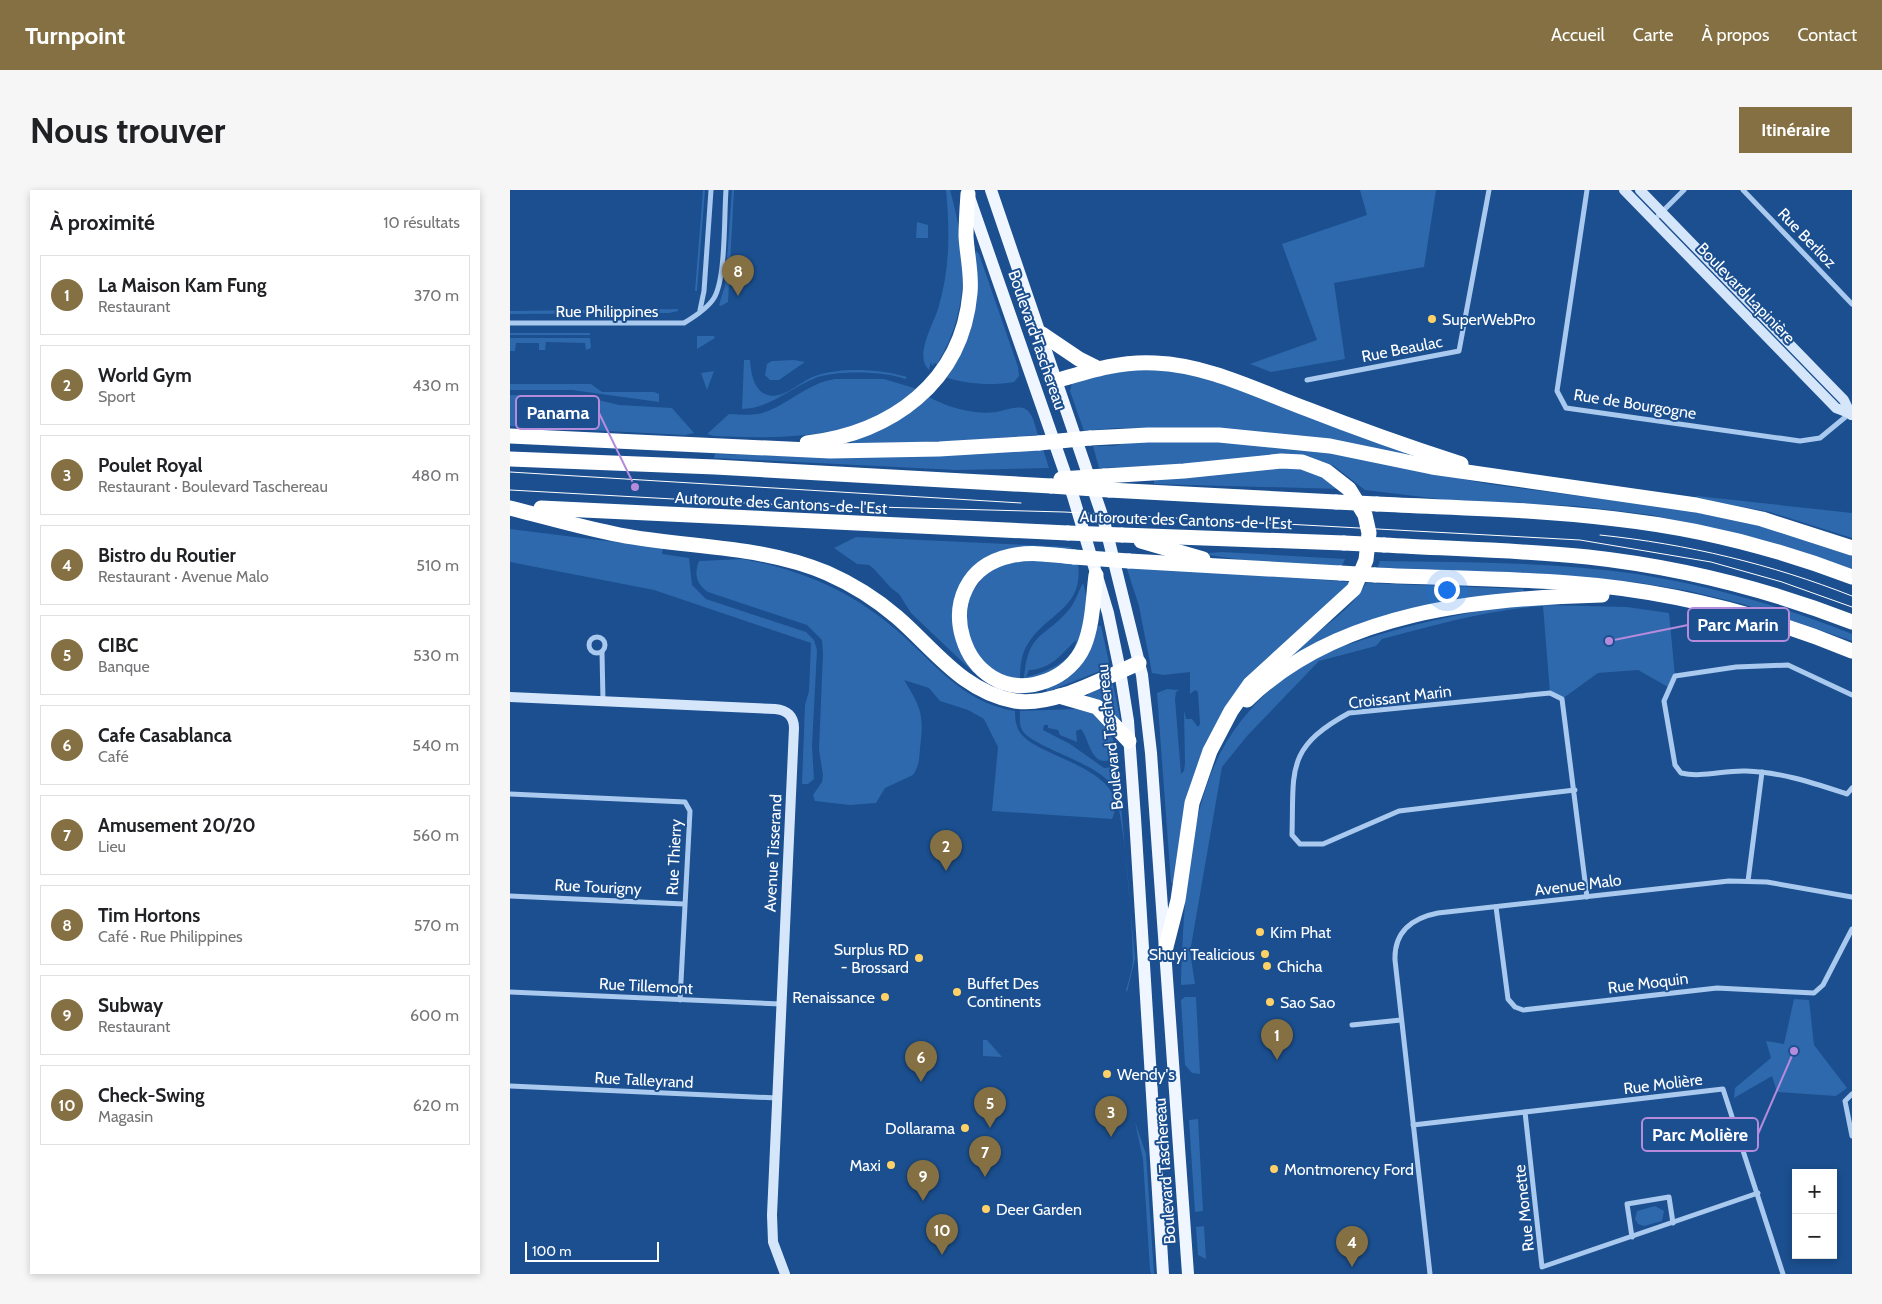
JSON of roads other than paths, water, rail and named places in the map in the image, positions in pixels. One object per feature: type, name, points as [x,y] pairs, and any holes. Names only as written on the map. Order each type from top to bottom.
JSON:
[{"type":"highway","points":[[749,447],[816,442],[851,435],[890,419],[923,394],[941,371],[958,342],[969,302],[971,276],[966,238],[967,192]]},
{"type":"highway","points":[[1042,334],[1079,360],[1097,368]]},
{"type":"highway","points":[[1055,381],[1097,368],[1125,364],[1154,363],[1203,370],[1377,436],[1505,478]]},
{"type":"highway","points":[[510,436],[830,451],[1039,443],[1090,438],[1176,434],[1258,438],[1330,446],[1432,467],[1711,508],[1777,523],[1852,548]]},
{"type":"highway","name":"Autoroute des Cantons-de-l'Est","points":[[510,459],[1012,483],[1107,483],[1336,502],[1583,515],[1650,523],[1744,543],[1852,578]]},
{"type":"highway","points":[[1107,483],[1281,461],[1302,462],[1315,466],[1336,478],[1349,490],[1365,515],[1369,533],[1368,554],[1354,588],[1337,606],[1257,675],[1240,696],[1205,762],[1194,794],[1178,900],[1165,951]]},
{"type":"highway","points":[[510,507],[620,535],[801,563],[844,581],[877,601],[954,671],[976,687],[1000,697],[1020,701],[1037,701],[1059,696],[1139,663]]},
{"type":"highway","name":"Autoroute des Cantons-de-l'Est","points":[[510,507],[957,529],[1344,543],[1576,556],[1653,566],[1757,590],[1852,622]]},
{"type":"highway","points":[[1122,535],[1191,557],[1241,567]]},
{"type":"highway","points":[[1096,574],[1089,631],[1081,651],[1069,667],[1052,679],[1029,685],[1012,684],[988,674],[969,654],[960,630],[961,602],[973,578],[989,564],[1008,556],[1029,554],[1375,575],[1570,583],[1652,593],[1759,618],[1852,650]]},
{"type":"highway","points":[[1220,732],[1248,699],[1288,666],[1316,649],[1382,625],[1445,610],[1508,599],[1652,593]]},
{"type":"highway","points":[[1059,696],[1097,707],[1128,741]]},
{"type":"main road","name":"Boulevard Taschereau","points":[[991,190],[1042,334],[1055,381],[1104,521],[1139,663],[1150,739],[1188,1274]]},
{"type":"main road","name":"Boulevard Taschereau","points":[[967,192],[1073,496],[1108,613],[1120,671],[1128,721],[1164,1274]]},
{"type":"main road","points":[[1036,386],[1055,381]]},
{"type":"street","points":[[700,310],[704,290],[711,190]]},
{"type":"street","name":"Rue Philippines","points":[[510,323],[684,323],[713,298],[720,275],[726,190]]},
{"type":"street","name":"Rue Beaulac","points":[[1307,380],[1459,351],[1489,190]]},
{"type":"street","name":"Rue de Bourgogne","points":[[1587,190],[1557,391],[1566,408],[1800,441],[1820,438],[1851,415]]},
{"type":"street","name":"Boulevard Lapinière","points":[[1624,190],[1836,408],[1851,415]]},
{"type":"street","name":"Boulevard Lapinière","points":[[1640,190],[1844,400],[1851,415]]},
{"type":"street","points":[[1654,220],[1684,190]]},
{"type":"street","name":"Rue Berlioz","points":[[1743,190],[1852,304]]},
{"type":"street","points":[[602,652],[604,658],[603,701]]},
{"type":"street","points":[[1852,695],[1788,665],[1736,667],[1675,676],[1664,701],[1676,765],[1681,773],[1693,776],[1744,771],[1779,773],[1846,794],[1852,788]]},
{"type":"street","name":"Croissant Marin","points":[[1575,790],[1399,811],[1323,844],[1300,844],[1292,835],[1294,766],[1302,748],[1328,725],[1349,714],[1550,693],[1562,699],[1575,790],[1587,897]]},
{"type":"street","name":"Avenue Tisserand","points":[[510,697],[775,708],[786,712],[792,718],[794,728],[772,1231],[776,1254],[785,1274]]},
{"type":"street","points":[[1748,881],[1762,772]]},
{"type":"street","name":"Rue Thierry","points":[[510,794],[685,802],[690,811],[680,1000]]},
{"type":"street","name":"Avenue Malo","points":[[1430,1274],[1395,953],[1397,942],[1404,929],[1414,920],[1426,916],[1716,881],[1748,881],[1779,884],[1852,897]]},
{"type":"street","name":"Rue Tourigny","points":[[510,896],[684,904]]},
{"type":"street","name":"Rue Moquin","points":[[1496,907],[1508,999],[1515,1007],[1523,1010],[1717,988],[1814,993],[1823,985],[1852,929]]},
{"type":"street","name":"Rue Tillemont","points":[[510,992],[781,1004]]},
{"type":"street","points":[[1352,1025],[1401,1020]]},
{"type":"street","name":"Rue Talleyrand","points":[[510,1086],[777,1098]]},
{"type":"street","name":"Rue Molière","points":[[1413,1125],[1723,1089],[1783,1274]]},
{"type":"street","points":[[1852,1094],[1845,1101],[1852,1136]]},
{"type":"street","name":"Rue Monette","points":[[1525,1112],[1542,1267],[1758,1193]]},
{"type":"street","points":[[1632,1237],[1627,1204],[1669,1197],[1673,1223]]},
{"type":"tram line","points":[[510,472],[1021,503]]},
{"type":"tram line","points":[[510,490],[764,504],[1064,512],[1580,540],[1711,562],[1782,582],[1852,607]]},
{"type":"tram line","points":[[1600,535],[1665,544],[1728,557],[1791,574],[1852,596]]},
{"type":"place","name":"Tim Hortons","points":[[738,296]]},
{"type":"place","name":"SuperWebPro","points":[[1432,319]]},
{"type":"place","name":"Panama","points":[[635,487]]},
{"type":"place","name":"Parc Marin","points":[[1609,641]]},
{"type":"place","name":"World Gym","points":[[946,871]]},
{"type":"place","name":"Kim Phat","points":[[1260,932]]},
{"type":"place","name":"Shuyi Tealicious","points":[[1265,954]]},
{"type":"place","name":"Surplus RD - Brossard","points":[[919,958]]},
{"type":"place","name":"Chicha","points":[[1267,966]]},
{"type":"place","name":"Buffet Des Continents","points":[[957,992]]},
{"type":"place","name":"Renaissance","points":[[885,997]]},
{"type":"place","name":"Sao Sao","points":[[1270,1002]]},
{"type":"place","name":"Parc Molière","points":[[1794,1051]]},
{"type":"place","name":"La Maison Kam Fung","points":[[1277,1060]]},
{"type":"place","name":"Wendy's","points":[[1107,1074]]},
{"type":"place","name":"Cafe Casablanca","points":[[921,1082]]},
{"type":"place","name":"Dollarama","points":[[965,1128]]},
{"type":"place","name":"CIBC","points":[[990,1128]]},
{"type":"place","name":"Poulet Royal","points":[[1111,1137]]},
{"type":"place","name":"Maxi","points":[[891,1165]]},
{"type":"place","name":"Montmorency Ford","points":[[1274,1169]]},
{"type":"place","name":"Amusement 20/20","points":[[985,1177]]},
{"type":"place","name":"Subway","points":[[923,1201]]},
{"type":"place","name":"Deer Garden","points":[[986,1209]]},
{"type":"place","name":"Check-Swing","points":[[942,1255]]},
{"type":"place","name":"Bistro du Routier","points":[[1352,1267]]}]
